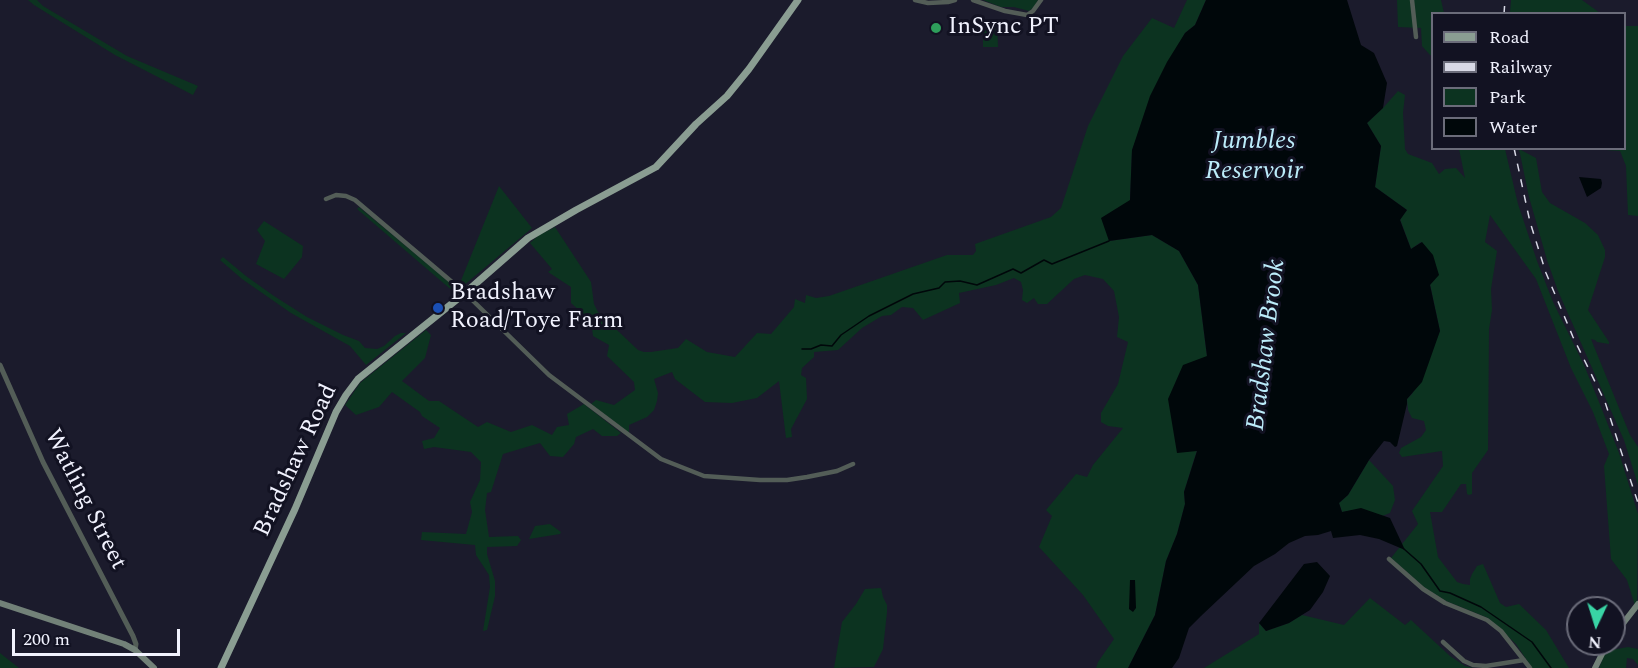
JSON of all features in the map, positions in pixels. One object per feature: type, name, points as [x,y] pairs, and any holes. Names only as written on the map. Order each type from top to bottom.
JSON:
[{"type":"main road","name":"Bradshaw Road","points":[[220,668],[283,537],[336,412],[358,379],[465,293],[528,238],[656,167],[696,124],[727,96],[798,0]]},
{"type":"main road","points":[[0,603],[105,637],[135,650],[154,668]]},
{"type":"main road","points":[[1626,620],[1638,604]]},
{"type":"street","points":[[915,0],[928,3],[955,0]]},
{"type":"street","points":[[973,0],[1005,11],[1027,15],[1041,0]]},
{"type":"street","points":[[1412,0],[1416,37]]},
{"type":"street","points":[[326,199],[336,195],[354,200],[465,293],[549,375],[661,459],[704,476],[760,480],[787,480],[813,476],[837,471],[853,464]]},
{"type":"street","name":"Watling Street","points":[[0,365],[43,462],[133,636],[136,644],[135,650]]},
{"type":"street","points":[[1389,559],[1423,589],[1444,603],[1487,620],[1501,631],[1530,668]]},
{"type":"street","points":[[1443,642],[1464,661],[1473,665],[1486,666],[1524,660]]},
{"type":"green space","points":[[28,0],[37,0],[43,6],[127,56],[198,86],[193,95],[115,55]]},
{"type":"green space","points":[[983,0],[1038,0],[1029,11],[1014,7],[1001,7]]},
{"type":"green space","points":[[1187,0],[1206,0],[1195,25],[1185,33],[1132,150],[1130,200],[1109,241],[1152,235],[1179,251],[1198,285],[1207,357],[1197,450],[1184,492],[1185,504],[1177,534],[1166,561],[1155,615],[1128,668],[1096,668],[1114,639],[1083,595],[1039,547],[1052,516],[1046,510],[1076,474],[1087,477],[1093,465],[1123,428],[1108,426],[1101,422],[1101,413],[1118,384],[1128,342],[1117,337],[1119,317],[1114,291],[1103,279],[1085,275],[1074,279],[1047,304],[1038,304],[1034,298],[1027,303],[1022,300],[1021,282],[1014,278],[996,285],[959,293],[960,303],[923,320],[913,308],[902,307],[891,315],[882,316],[862,328],[838,350],[814,352],[814,357],[802,368],[801,375],[806,378],[807,399],[791,429],[792,437],[786,438],[779,381],[757,398],[732,403],[705,402],[675,379],[672,372],[654,379],[658,393],[654,410],[647,417],[629,425],[629,433],[591,404],[596,400],[614,405],[635,390],[634,382],[607,356],[609,345],[593,336],[592,328],[586,326],[581,312],[571,303],[571,287],[548,272],[552,269],[530,243],[539,235],[555,227],[591,282],[594,304],[598,312],[638,350],[651,352],[678,348],[686,339],[707,352],[735,357],[757,333],[771,334],[794,307],[795,299],[805,303],[806,295],[816,298],[829,296],[947,255],[973,255],[976,251],[975,244],[1051,217],[1061,208],[1088,126],[1123,56],[1152,18],[1174,28]]},
{"type":"green space","points":[[1397,0],[1441,0],[1444,12],[1431,12],[1431,56],[1422,46],[1421,28],[1398,27]]},
{"type":"green space","points":[[1511,0],[1582,0],[1599,12],[1510,12]]},
{"type":"green space","points":[[997,22],[998,47],[983,47],[983,23]]},
{"type":"green space","points":[[1626,26],[1638,26],[1638,216],[1628,215],[1626,166],[1620,151],[1606,150],[1626,150]]},
{"type":"green space","points":[[1398,91],[1405,95],[1403,113],[1405,149],[1408,154],[1432,163],[1439,174],[1445,169],[1456,168],[1465,178],[1459,150],[1505,150],[1518,204],[1537,261],[1553,302],[1584,365],[1619,453],[1638,514],[1637,612],[1627,580],[1611,559],[1604,466],[1609,454],[1593,412],[1571,368],[1536,279],[1490,215],[1485,242],[1497,251],[1491,289],[1492,310],[1489,329],[1488,450],[1472,473],[1472,494],[1467,494],[1466,484],[1461,484],[1442,512],[1430,512],[1438,557],[1457,582],[1470,585],[1472,574],[1477,566],[1483,564],[1500,603],[1506,607],[1519,604],[1546,630],[1569,668],[1532,668],[1516,644],[1488,618],[1446,601],[1425,588],[1391,558],[1418,524],[1412,511],[1443,466],[1442,451],[1402,457],[1399,453],[1401,448],[1421,437],[1426,430],[1424,421],[1412,418],[1408,410],[1407,399],[1412,394],[1440,331],[1421,242],[1411,249],[1400,219],[1407,210],[1375,187],[1381,146],[1367,123]]},
{"type":"green space","points":[[1519,150],[1536,158],[1542,192],[1550,203],[1585,223],[1598,235],[1605,250],[1605,257],[1588,310],[1609,344],[1591,339],[1630,435],[1638,447],[1638,485],[1624,440],[1558,291],[1529,197]]},
{"type":"green space","points":[[499,186],[532,228],[463,286],[460,283]]},
{"type":"green space","points":[[359,207],[459,290],[455,293],[357,209]]},
{"type":"green space","points":[[264,221],[303,246],[302,257],[284,279],[256,264],[265,241],[257,230]]},
{"type":"green space","points":[[223,257],[274,296],[307,317],[359,341],[365,348],[377,349],[395,336],[406,333],[366,365],[350,346],[291,313],[242,279],[220,260]]},
{"type":"green space","points":[[426,330],[431,335],[425,358],[402,381],[429,401],[439,401],[478,427],[487,422],[511,432],[532,425],[552,435],[557,427],[569,425],[567,414],[584,404],[621,433],[617,436],[602,436],[593,429],[576,437],[574,444],[563,457],[550,456],[540,443],[503,454],[491,492],[487,493],[485,510],[489,537],[518,536],[521,540],[517,546],[487,547],[495,581],[495,596],[487,630],[483,631],[490,587],[489,575],[476,555],[475,545],[421,540],[422,532],[466,534],[472,512],[470,502],[480,480],[481,462],[471,452],[434,447],[424,449],[422,441],[434,438],[440,428],[392,392],[379,407],[356,415],[345,405],[360,383]]},
{"type":"green space","points":[[1369,460],[1393,486],[1395,500],[1390,513],[1382,516],[1361,509],[1342,512],[1339,503],[1348,495]]},
{"type":"green space","points":[[550,524],[561,532],[560,534],[529,539],[535,526]]},
{"type":"green space","points":[[881,588],[887,612],[883,649],[874,667],[834,668],[842,622],[865,589]]},
{"type":"green space","points":[[1370,598],[1405,625],[1411,620],[1450,656],[1465,666],[1474,668],[1204,668],[1259,634],[1259,623],[1266,631],[1289,623],[1302,615],[1344,625]]},
{"type":"green space","points":[[1626,647],[1638,649],[1638,665],[1633,659],[1627,658],[1626,668],[1599,668],[1604,656],[1626,656]]},
{"type":"green space","points":[[0,653],[19,668],[0,668]]},
{"type":"water","name":"Jumbles Reservoir","points":[[1206,0],[1347,0],[1361,45],[1374,53],[1387,83],[1383,108],[1367,123],[1381,146],[1375,187],[1407,210],[1400,220],[1411,249],[1422,242],[1433,255],[1439,275],[1430,285],[1440,331],[1422,382],[1407,399],[1397,446],[1384,441],[1369,460],[1348,495],[1339,503],[1342,512],[1361,508],[1390,518],[1405,550],[1379,539],[1360,535],[1333,538],[1331,531],[1305,536],[1289,543],[1254,566],[1201,616],[1189,628],[1179,658],[1172,668],[1128,668],[1155,615],[1166,561],[1177,534],[1185,504],[1184,492],[1197,451],[1177,453],[1168,399],[1183,365],[1207,356],[1198,285],[1179,251],[1152,235],[1109,241],[1101,218],[1130,200],[1132,150],[1150,96],[1185,33],[1195,25]]},
{"type":"water","points":[[1579,177],[1601,179],[1601,188],[1587,197]]},
{"type":"water","points":[[1317,562],[1330,576],[1323,592],[1310,610],[1289,623],[1266,631],[1259,623],[1304,564]]},
{"type":"water","points":[[1130,580],[1135,580],[1136,608],[1133,612],[1129,609]]},
{"type":"waterway","points":[[802,349],[811,349],[821,345],[832,346],[841,335],[869,316],[913,294],[939,288],[945,282],[960,281],[977,285],[1013,269],[1021,273],[1044,260],[1052,264],[1109,241]]},
{"type":"waterway","points":[[1404,549],[1421,564],[1440,591],[1481,607],[1532,642],[1551,668]]},
{"type":"railway","points":[[1504,12],[1505,0]]},
{"type":"railway","points":[[1514,150],[1530,222],[1546,273],[1573,337],[1605,402],[1638,503]]},
{"type":"place","name":"InSync PT","points":[[936,28]]},
{"type":"place","name":"Bradshaw Road/Toye Farm","points":[[438,308]]},
{"type":"water label","name":"Bradshaw Brook","points":[[1268,345]]}]
